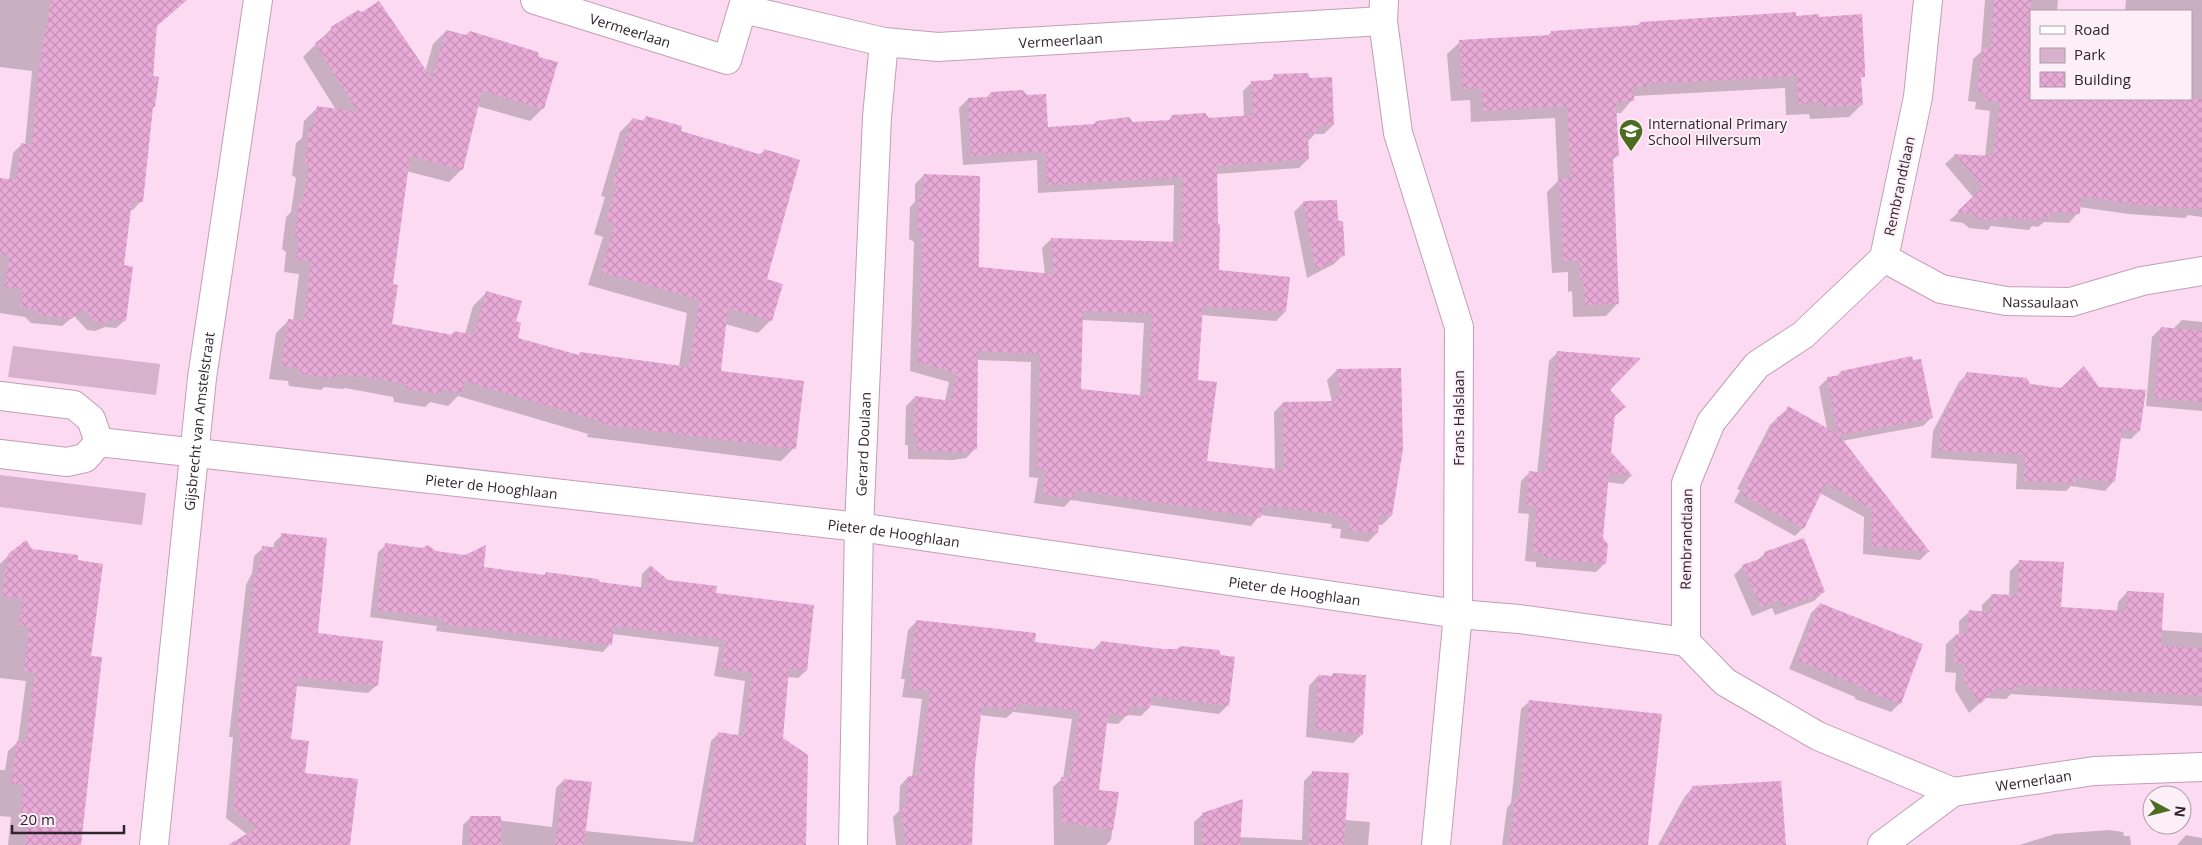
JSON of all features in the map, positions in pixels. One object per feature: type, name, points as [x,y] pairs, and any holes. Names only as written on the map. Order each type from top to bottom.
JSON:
[{"type":"street","name":"Gijsbrecht van Amstelstraat","points":[[154,845],[193,454],[258,0]]},
{"type":"street","name":"Vermeerlaan","points":[[534,0],[727,60],[744,5],[884,42],[938,47],[1384,10]]},
{"type":"street","name":"Rembrandtlaan","points":[[1686,642],[1686,483],[1711,422],[1758,365],[1803,335],[1884,258],[1918,97],[1928,0]]},
{"type":"street","name":"Frans Halslaan","points":[[1384,10],[1398,133],[1458,327],[1458,614],[1436,845]]},
{"type":"street","name":"Gerard Doulaan","points":[[853,845],[859,527],[877,127],[884,42]]},
{"type":"street","name":"Nassaulaan","points":[[1884,258],[1941,289],[2006,301],[2071,302],[2142,281],[2202,271]]},
{"type":"street","points":[[0,396],[74,405],[91,418],[99,442],[85,458],[67,462],[0,454]]},
{"type":"street","name":"Pieter de Hooghlaan","points":[[99,442],[859,527],[1458,614],[1519,619],[1686,642]]},
{"type":"street","points":[[1686,642],[1725,682],[1818,736],[1953,792]]},
{"type":"street","name":"Wernerlaan","points":[[1882,845],[1953,792],[2094,771],[2202,767]]},
{"type":"green space","points":[[13,346],[160,364],[156,395],[8,377]]},
{"type":"green space","points":[[0,475],[146,493],[142,525],[0,507]]},
{"type":"building","points":[[51,0],[187,0],[157,26],[153,76],[159,77],[155,107],[153,107],[143,202],[132,201],[124,265],[133,267],[126,321],[114,319],[104,323],[95,322],[83,309],[71,319],[40,315],[34,309],[21,307],[22,289],[5,287],[9,256],[0,254],[0,178],[16,180],[21,143],[32,145],[38,74]]},
{"type":"building","points":[[1994,0],[2031,0],[2030,100],[2202,99],[2202,209],[2139,205],[2081,196],[2080,214],[2050,212],[2050,218],[2043,217],[2040,220],[1999,217],[1999,220],[1979,219],[1973,214],[1957,212],[1983,187],[1954,154],[1993,156],[2000,102],[1985,100],[1986,93],[1977,92],[1983,48],[1990,49]]},
{"type":"building","points":[[379,1],[432,79],[446,30],[466,35],[470,31],[538,52],[539,57],[558,62],[544,109],[482,91],[463,170],[410,156],[393,284],[398,285],[392,324],[453,335],[454,331],[474,335],[486,291],[522,301],[516,321],[521,323],[518,338],[579,355],[580,352],[689,367],[700,300],[601,272],[615,224],[606,221],[617,184],[613,183],[632,118],[644,121],[646,116],[682,126],[681,131],[762,155],[764,149],[800,160],[767,279],[783,284],[772,321],[728,308],[721,371],[804,381],[796,449],[600,424],[600,421],[464,381],[462,394],[443,389],[440,394],[407,389],[405,384],[358,375],[357,377],[338,374],[335,378],[301,374],[300,368],[281,366],[288,319],[304,321],[311,261],[296,259],[299,239],[295,236],[299,203],[303,201],[309,165],[305,162],[309,129],[314,126],[317,106],[358,112],[315,43],[331,32],[331,27],[358,10],[362,12]]},
{"type":"building","points":[[1796,12],[1796,16],[1819,14],[1819,17],[1862,14],[1865,67],[1865,77],[1861,77],[1863,105],[1822,107],[1821,102],[1798,104],[1797,76],[1646,84],[1646,87],[1633,87],[1634,101],[1616,102],[1619,156],[1613,157],[1619,304],[1585,305],[1584,280],[1580,280],[1580,260],[1564,261],[1559,179],[1571,178],[1567,106],[1483,111],[1482,88],[1463,89],[1459,40],[1551,35],[1551,31],[1640,25],[1640,22]]},
{"type":"building","points":[[1308,73],[1310,78],[1332,77],[1334,125],[1318,126],[1318,133],[1308,133],[1309,159],[1217,166],[1218,224],[1220,224],[1219,270],[1290,277],[1286,312],[1203,306],[1198,380],[1217,382],[1207,461],[1284,470],[1283,402],[1336,401],[1336,395],[1341,396],[1336,369],[1401,368],[1403,449],[1392,516],[1380,515],[1378,533],[1349,530],[1350,520],[1340,519],[1340,515],[1263,505],[1261,518],[1075,490],[1074,499],[1043,494],[1046,469],[1037,469],[1040,354],[978,351],[977,449],[963,452],[916,450],[917,436],[914,436],[915,396],[951,401],[957,373],[918,362],[922,232],[918,230],[919,196],[923,194],[924,174],[980,176],[979,267],[1054,274],[1051,238],[1181,242],[1183,177],[1047,185],[1046,151],[971,156],[968,98],[988,97],[991,92],[1023,90],[1027,95],[1046,94],[1048,127],[1094,124],[1096,121],[1129,117],[1133,122],[1170,120],[1172,115],[1205,113],[1209,118],[1253,115],[1251,81],[1272,80],[1274,74]],"holes":[[[1083,311],[1152,314],[1148,396],[1081,389]]]},
{"type":"building","points":[[1337,200],[1338,220],[1343,222],[1345,255],[1316,270],[1303,201]]},
{"type":"building","points":[[2161,327],[2202,331],[2202,402],[2155,398]]},
{"type":"building","points":[[1557,351],[1641,358],[1610,390],[1626,407],[1615,415],[1611,452],[1633,476],[1609,473],[1603,538],[1608,544],[1606,564],[1544,558],[1544,553],[1533,552],[1537,506],[1526,505],[1529,471],[1545,473]]},
{"type":"building","points":[[1912,356],[1913,360],[1921,359],[1933,418],[1839,435],[1930,552],[1871,546],[1872,509],[1826,483],[1804,529],[1741,494],[1748,482],[1744,480],[1778,416],[1782,418],[1788,406],[1838,434],[1827,377],[1841,375],[1841,371]]},
{"type":"building","points":[[2084,366],[2099,387],[2146,390],[2140,431],[2122,430],[2115,482],[2076,478],[2076,483],[2024,481],[2025,455],[1939,450],[1941,421],[1967,372],[2027,378],[2030,384],[2061,388]]},
{"type":"building","points":[[281,533],[327,538],[318,633],[383,641],[378,686],[298,677],[291,739],[309,741],[305,773],[358,779],[350,845],[228,845],[257,828],[234,809],[241,729],[237,729],[254,575],[257,576],[262,546],[280,548]]},
{"type":"building","points":[[1804,538],[1825,592],[1784,607],[1781,600],[1761,607],[1742,565],[1765,557],[1764,552]]},
{"type":"building","points":[[26,540],[32,549],[78,555],[78,560],[103,564],[91,656],[102,657],[81,845],[25,845],[27,822],[19,821],[24,785],[11,784],[17,741],[26,742],[35,672],[24,671],[29,626],[19,625],[23,599],[2,596],[8,554]]},
{"type":"building","points":[[385,543],[422,548],[428,545],[436,551],[465,555],[486,545],[484,567],[545,575],[546,572],[647,588],[650,565],[668,580],[717,586],[716,593],[814,605],[807,671],[789,669],[783,738],[808,755],[806,845],[698,845],[718,732],[744,736],[752,673],[721,668],[726,640],[614,626],[612,645],[443,624],[444,618],[377,610]]},
{"type":"building","points":[[2019,560],[2064,562],[2061,607],[2126,611],[2127,591],[2164,593],[2161,646],[2202,648],[2202,696],[2017,685],[2017,690],[1996,689],[1980,704],[1964,680],[1965,664],[1954,663],[1956,634],[1967,634],[1969,610],[1990,612],[1991,594],[2018,595]]},
{"type":"building","points":[[1820,603],[1923,644],[1901,704],[1864,690],[1864,688],[1797,660]]},
{"type":"building","points":[[916,620],[1036,633],[1035,642],[1100,650],[1101,641],[1163,649],[1177,649],[1181,646],[1219,650],[1221,655],[1235,657],[1229,706],[1152,696],[1150,708],[1130,706],[1128,716],[1108,714],[1099,790],[1119,792],[1113,830],[1062,822],[1061,777],[1069,778],[1080,711],[1017,703],[1016,710],[982,706],[975,766],[972,845],[906,845],[901,807],[906,808],[908,776],[919,776],[930,691],[910,689],[912,671],[909,670]]},
{"type":"building","points":[[1333,673],[1366,675],[1363,735],[1315,729],[1318,675],[1333,676]]},
{"type":"building","points":[[1529,700],[1662,714],[1648,845],[1509,845],[1515,798],[1519,799]]},
{"type":"building","points":[[1312,771],[1349,773],[1344,845],[1309,845]]},
{"type":"building","points":[[564,779],[592,782],[584,845],[555,845]]},
{"type":"building","points":[[1781,781],[1786,845],[1661,845],[1693,786]]},
{"type":"building","points":[[1243,799],[1240,845],[1202,845],[1202,813]]},
{"type":"building","points":[[470,816],[501,816],[501,845],[470,845]]},
{"type":"place","name":"International Primary School Hilversum","points":[[1631,152]]}]
